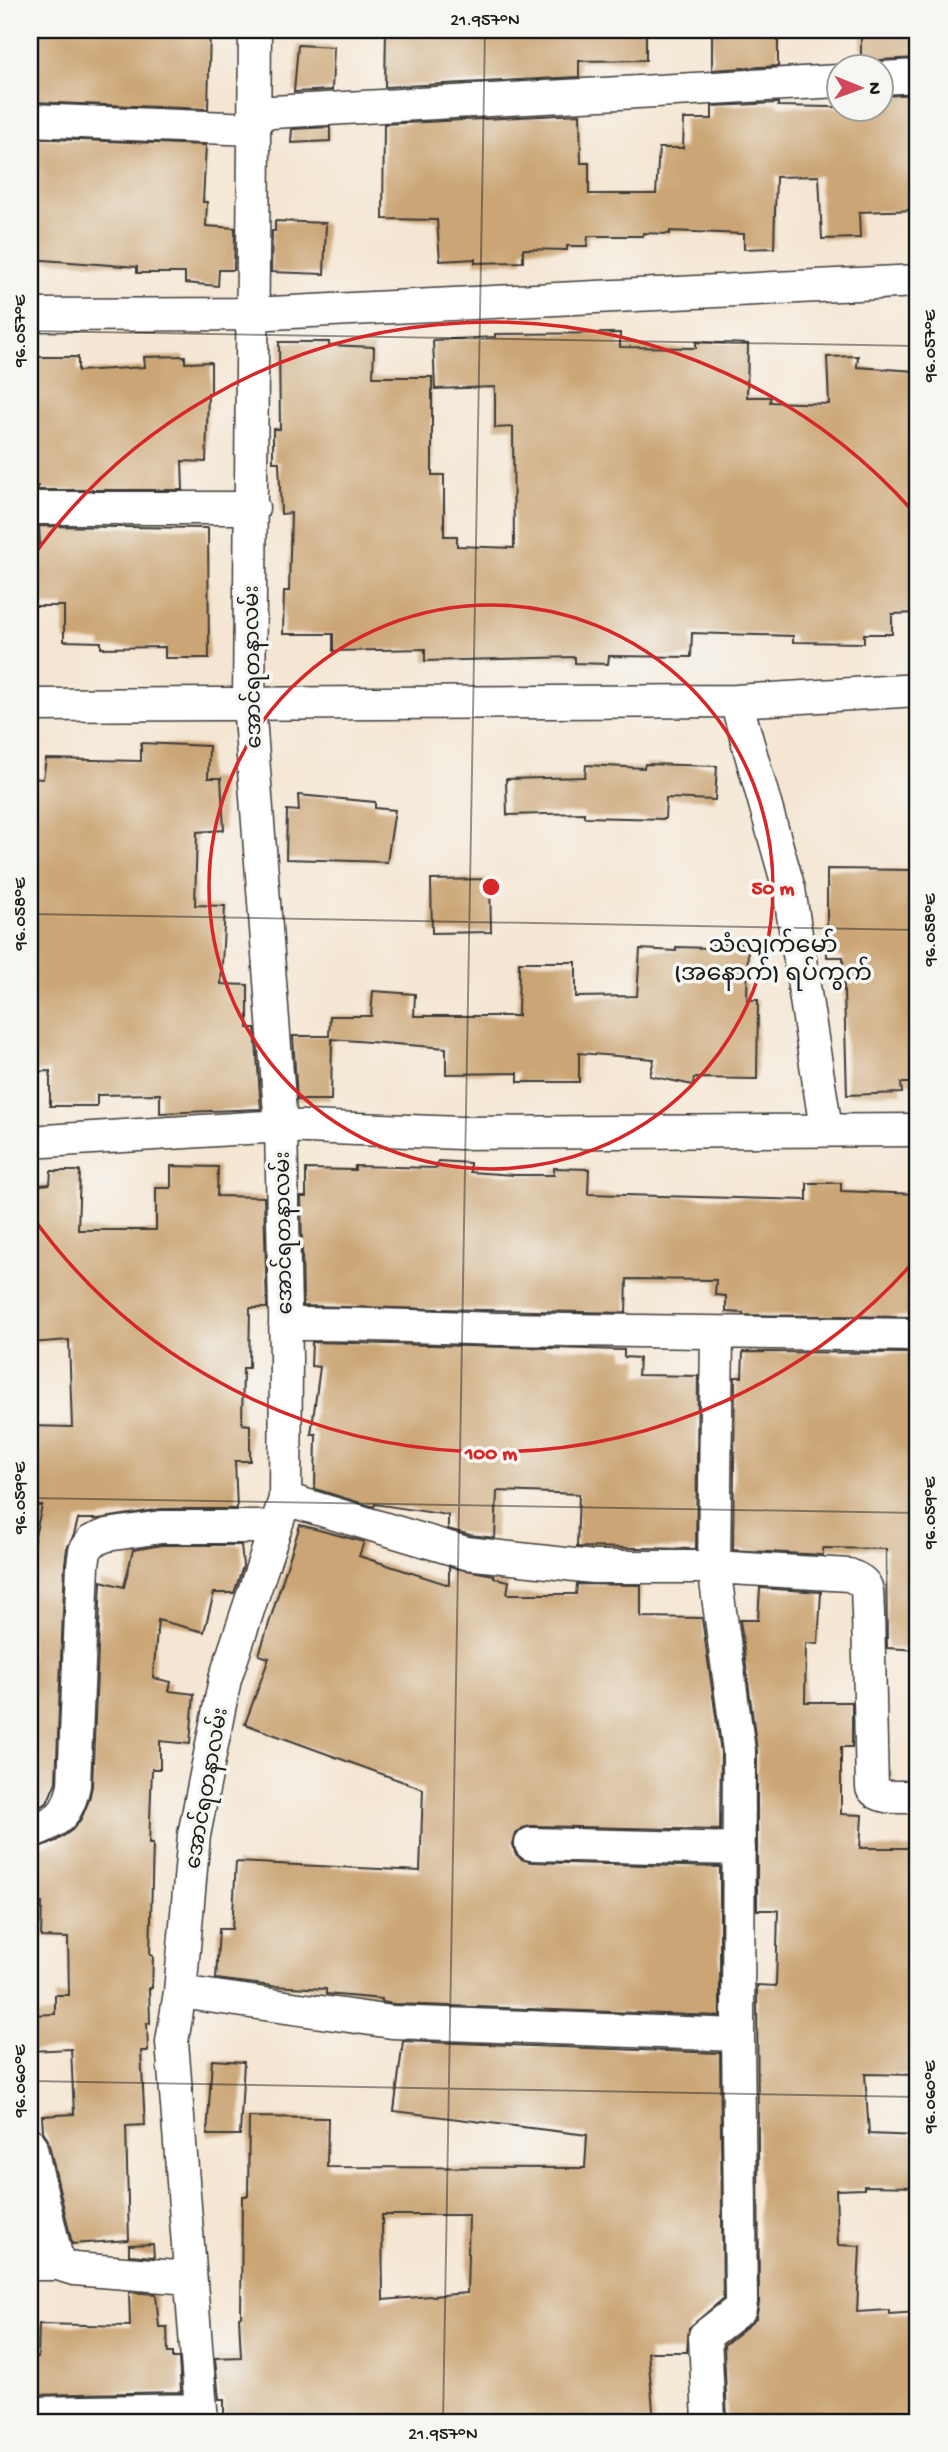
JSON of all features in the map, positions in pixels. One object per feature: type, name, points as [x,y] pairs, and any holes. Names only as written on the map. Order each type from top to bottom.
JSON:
[{"type":"street","name":"အောင်ရတနာလမ်း","points":[[201,2416],[172,2042],[180,1992],[194,1835],[225,1679],[280,1513],[285,1324],[281,1126],[249,705],[253,508],[251,314],[255,30]]},
{"type":"street","points":[[895,77],[918,76]]},
{"type":"street","points":[[30,120],[254,121],[825,82]]},
{"type":"street","points":[[30,315],[251,314],[918,281]]},
{"type":"street","points":[[30,508],[253,508]]},
{"type":"street","points":[[30,705],[736,701],[918,690]]},
{"type":"street","points":[[736,701],[789,889],[826,1129]]},
{"type":"street","points":[[30,1142],[281,1126],[460,1133],[918,1130]]},
{"type":"street","points":[[285,1324],[359,1323],[717,1334],[918,1335]]},
{"type":"street","points":[[709,2422],[705,2336],[740,2309],[741,2305],[739,1751],[715,1567],[717,1334]]},
{"type":"street","points":[[30,1832],[53,1823],[63,1815],[70,1803],[74,1785],[83,1565],[85,1551],[92,1541],[107,1535],[280,1513],[466,1553],[593,1567],[715,1567],[849,1575],[865,1582],[872,1788],[883,1796],[918,1797]]},
{"type":"street","points":[[531,1844],[739,1849]]},
{"type":"street","points":[[180,1992],[392,2022],[738,2035]]},
{"type":"street","points":[[30,2144],[44,2264],[74,2269],[190,2278]]},
{"type":"street","points":[[30,2413],[201,2416]]},
{"type":"building","points":[[30,30],[210,30],[208,109],[30,102]]},
{"type":"building","points":[[386,30],[646,30],[646,60],[579,61],[579,77],[385,87]]},
{"type":"building","points":[[712,30],[778,30],[778,66],[712,70]]},
{"type":"building","points":[[861,30],[918,30],[918,58],[895,59],[895,52],[861,52]]},
{"type":"building","points":[[298,45],[334,47],[332,90],[294,92]]},
{"type":"building","points":[[918,94],[918,210],[859,212],[860,238],[822,239],[819,176],[776,177],[774,248],[744,249],[744,234],[670,231],[670,234],[643,233],[643,236],[588,236],[587,246],[567,246],[567,250],[523,249],[523,262],[475,263],[475,259],[440,261],[437,220],[383,219],[384,124],[580,114],[581,163],[589,163],[589,194],[656,194],[659,148],[683,148],[684,119],[712,119],[712,106],[778,103],[778,106],[825,107],[825,122],[895,122],[895,95]]},
{"type":"building","points":[[330,127],[330,141],[291,143],[292,129]]},
{"type":"building","points":[[30,138],[206,145],[203,202],[207,202],[206,226],[235,228],[234,270],[219,270],[218,286],[185,283],[185,273],[137,273],[137,267],[30,259]]},
{"type":"building","points":[[275,221],[326,223],[324,274],[271,272],[272,231],[275,231]]},
{"type":"building","points":[[620,333],[620,347],[696,348],[696,342],[748,344],[747,397],[771,397],[770,402],[829,404],[827,357],[858,356],[857,367],[915,371],[911,493],[918,493],[918,613],[892,614],[892,634],[864,634],[864,643],[793,642],[793,636],[692,633],[691,657],[609,656],[608,664],[575,663],[575,657],[425,661],[425,649],[333,651],[333,634],[283,634],[284,591],[289,591],[291,513],[281,514],[279,462],[273,462],[273,429],[280,429],[279,342],[329,342],[329,345],[374,347],[373,377],[432,377],[432,475],[444,475],[444,536],[457,536],[457,546],[514,548],[513,427],[495,428],[495,387],[435,389],[433,340],[495,337],[495,334]]},
{"type":"building","points":[[185,356],[185,363],[211,362],[211,393],[208,393],[206,462],[182,461],[183,490],[38,490],[38,486],[30,486],[30,357],[78,357],[78,371],[145,367],[144,357]]},
{"type":"building","points":[[39,526],[208,528],[209,658],[165,658],[165,647],[101,648],[101,642],[64,641],[64,606],[30,606],[30,545],[40,545]]},
{"type":"building","points":[[141,743],[209,746],[208,778],[221,778],[224,830],[197,832],[195,905],[225,906],[221,984],[248,985],[248,1028],[255,1028],[261,1109],[160,1113],[160,1094],[97,1095],[97,1106],[50,1106],[50,1071],[30,1072],[30,778],[43,779],[46,759],[141,761]]},
{"type":"building","points":[[645,764],[717,766],[715,800],[666,798],[665,819],[584,817],[584,813],[507,815],[506,779],[585,777],[586,765],[644,768]]},
{"type":"building","points":[[298,795],[375,802],[375,808],[395,810],[387,862],[286,859],[287,810],[299,811]]},
{"type":"building","points":[[827,869],[918,870],[918,1083],[901,1083],[902,1093],[847,1095],[843,957],[827,957]]},
{"type":"building","points":[[490,879],[491,932],[432,933],[431,880]]},
{"type":"building","points":[[710,944],[748,944],[747,1000],[758,1000],[757,1079],[694,1078],[693,1085],[650,1076],[654,1059],[579,1053],[579,1082],[518,1082],[518,1073],[446,1074],[446,1048],[332,1039],[331,1100],[297,1100],[293,1036],[329,1036],[330,1016],[371,1016],[373,991],[415,994],[414,1016],[518,1016],[519,962],[576,962],[576,997],[637,996],[640,949],[676,951],[676,947],[710,948]]},
{"type":"building","points":[[438,1161],[470,1163],[470,1172],[514,1175],[554,1175],[554,1168],[589,1169],[588,1194],[807,1200],[807,1183],[841,1183],[841,1191],[918,1194],[918,1317],[743,1315],[726,1312],[726,1296],[715,1295],[716,1280],[627,1279],[626,1313],[303,1306],[301,1197],[306,1197],[306,1169],[355,1170],[355,1166],[437,1168]]},
{"type":"building","points":[[171,1166],[218,1167],[217,1196],[264,1197],[267,1308],[250,1308],[249,1368],[243,1368],[242,1424],[250,1425],[250,1461],[235,1461],[237,1509],[161,1509],[98,1519],[78,1519],[67,1548],[65,1564],[56,1782],[47,1803],[30,1812],[30,1557],[42,1506],[30,1506],[30,1426],[72,1427],[69,1340],[30,1343],[30,1186],[50,1184],[51,1171],[80,1171],[78,1230],[156,1230],[156,1188],[171,1188]]},
{"type":"building","points":[[312,1342],[624,1350],[624,1357],[639,1358],[638,1375],[698,1376],[696,1549],[577,1547],[579,1494],[497,1491],[495,1538],[448,1529],[448,1515],[375,1504],[374,1507],[315,1489],[316,1434],[311,1434],[320,1367],[311,1366]]},
{"type":"building","points":[[743,1352],[918,1353],[914,1512],[918,1512],[918,1650],[887,1648],[886,1549],[823,1548],[823,1555],[733,1550],[735,1377],[742,1377]]},
{"type":"building","points":[[300,1525],[364,1542],[359,1556],[449,1585],[449,1567],[494,1575],[494,1578],[509,1581],[507,1594],[576,1594],[577,1584],[641,1585],[641,1617],[702,1618],[721,1752],[720,1830],[531,1826],[516,1834],[513,1844],[515,1853],[521,1859],[531,1862],[720,1867],[720,2016],[394,2004],[382,2002],[382,1999],[326,1994],[326,1989],[216,1979],[219,1929],[232,1929],[236,1862],[420,1871],[423,1789],[245,1724],[269,1658],[259,1655]]},
{"type":"building","points":[[162,1545],[241,1545],[243,1566],[234,1593],[214,1593],[204,1632],[158,1620],[153,1678],[171,1682],[169,1691],[194,1694],[190,1744],[160,1741],[160,1769],[152,1769],[149,1844],[153,1844],[150,1955],[153,1956],[152,1988],[149,1988],[148,2051],[141,2051],[145,2125],[126,2126],[129,2240],[72,2244],[48,2140],[43,2131],[42,2116],[74,2114],[71,2049],[30,2051],[30,2015],[55,2014],[55,1995],[69,1995],[68,1938],[41,1937],[42,1903],[34,1905],[30,1882],[30,1850],[56,1841],[72,1830],[81,1819],[89,1800],[92,1786],[101,1581],[124,1587],[133,1550]]},
{"type":"building","points":[[760,1588],[821,1592],[818,1644],[806,1643],[805,1702],[852,1702],[852,1747],[841,1747],[841,1814],[862,1815],[860,1848],[918,1848],[918,2075],[865,2074],[869,2134],[918,2136],[918,2187],[864,2186],[864,2189],[836,2190],[838,2245],[860,2246],[857,2312],[918,2312],[918,2422],[727,2422],[724,2345],[756,2319],[759,2303],[757,1985],[776,1986],[778,1910],[757,1910],[757,1751],[740,1620],[758,1620]]},
{"type":"building","points":[[403,2041],[720,2053],[723,2299],[689,2328],[687,2352],[648,2352],[654,2422],[224,2422],[224,2399],[219,2399],[215,2358],[241,2357],[239,2317],[242,2196],[248,2196],[249,2117],[328,2118],[327,2167],[585,2168],[587,2135],[394,2111]],"holes":[[[382,2215],[469,2215],[467,2293],[383,2300]]]},
{"type":"building","points":[[212,2060],[244,2062],[240,2135],[207,2135]]},
{"type":"building","points":[[153,2244],[154,2257],[129,2255],[129,2245]]},
{"type":"building","points":[[129,2292],[156,2294],[159,2327],[167,2327],[168,2353],[173,2353],[173,2358],[179,2358],[181,2392],[30,2395],[30,2357],[38,2357],[39,2324],[130,2326]]},
{"type":"district","name":"သံလျက်မော် (အနောက်) ရပ်ကွက်","points":[[773,958]]}]
